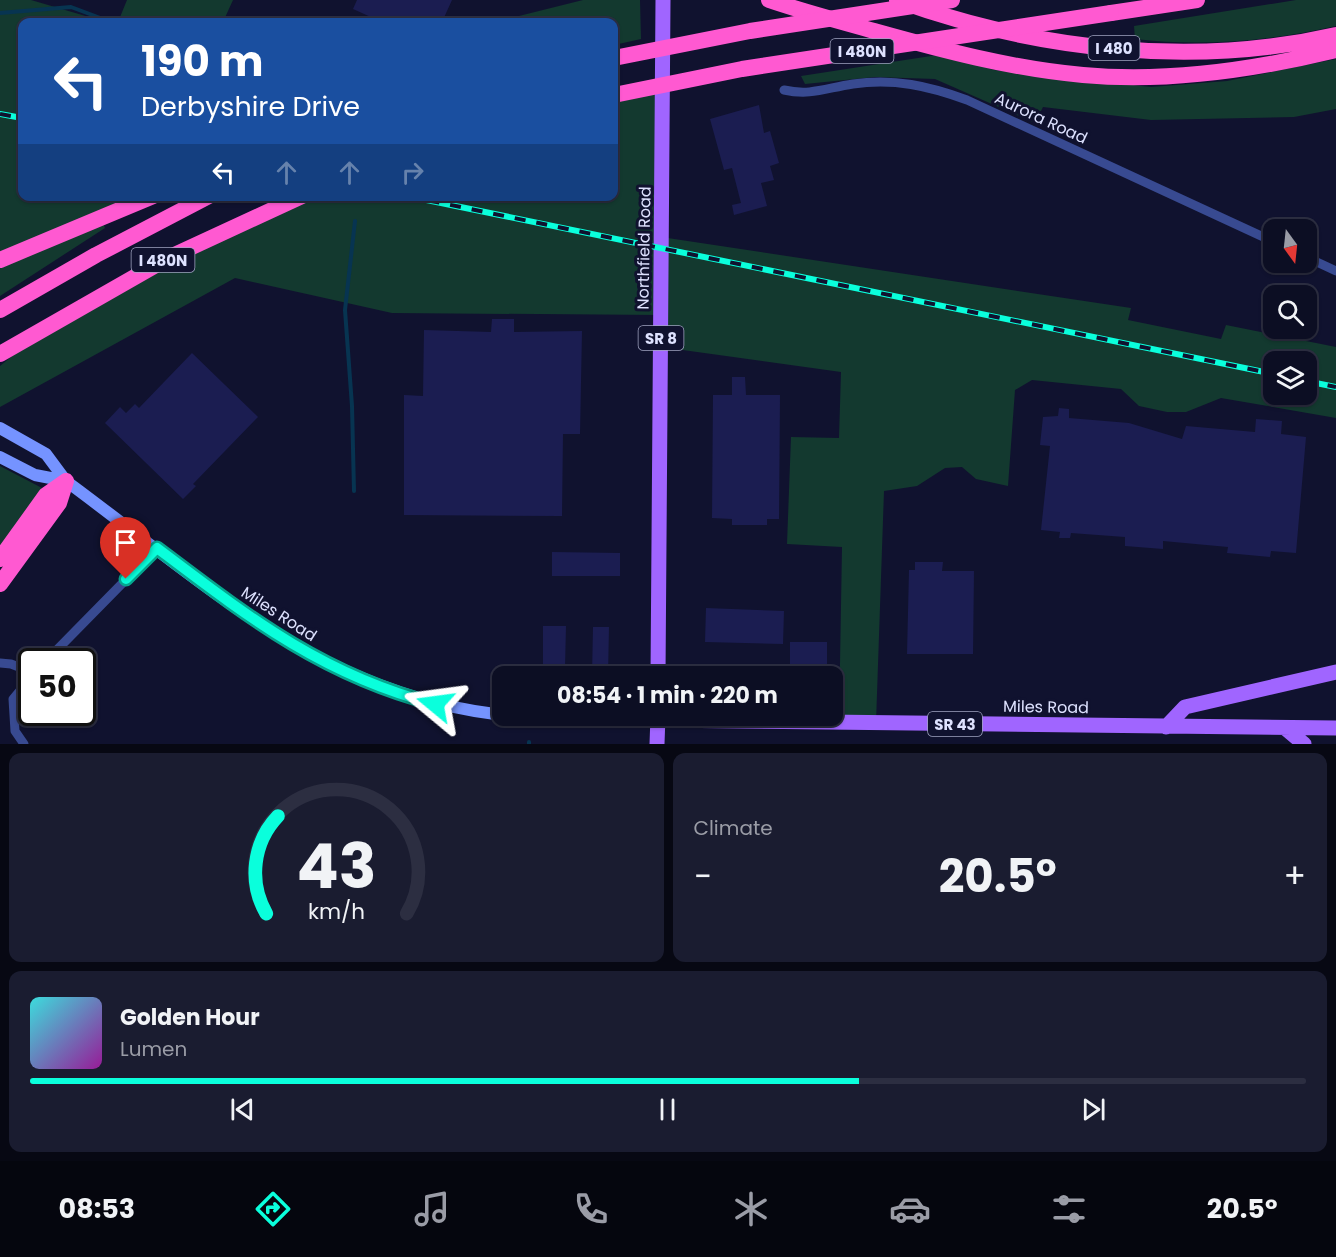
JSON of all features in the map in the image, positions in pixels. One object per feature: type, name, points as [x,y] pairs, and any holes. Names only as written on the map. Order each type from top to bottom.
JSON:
[{"type":"highway","points":[[769,0],[901,39],[971,56],[1037,70],[1084,75],[1145,77],[1199,74],[1256,67],[1336,50]]},
{"type":"highway","name":"I 480","points":[[897,0],[1005,31],[1114,48],[1239,49],[1336,35]]},
{"type":"highway","name":"I 480N","points":[[618,57],[750,31],[952,0]]},
{"type":"highway","name":"I 480N","points":[[618,94],[761,66],[1197,0]]},
{"type":"highway","points":[[0,260],[141,201]]},
{"type":"highway","name":"I 480N","points":[[0,310],[96,255],[201,201]]},
{"type":"highway","name":"I 480N","points":[[0,354],[57,319],[168,258],[290,201]]},
{"type":"highway","points":[[0,366],[57,319]]},
{"type":"highway","points":[[0,559],[46,495],[66,481]]},
{"type":"highway","points":[[0,584],[59,503],[66,481]]},
{"type":"main road","name":"Northfield Road","points":[[658,666],[663,0]]},
{"type":"main road","name":"Miles Road","points":[[0,428],[46,454],[66,481],[272,633],[345,673],[424,701],[492,714]]},
{"type":"main road","name":"Miles Road","points":[[0,457],[35,475],[66,481]]},
{"type":"main road","points":[[1166,727],[1185,707],[1336,672]]},
{"type":"main road","name":"Miles Road","points":[[843,721],[1336,728]]},
{"type":"main road","points":[[657,744],[658,726]]},
{"type":"main road","points":[[1285,728],[1304,744]]},
{"type":"street","name":"Aurora Road","points":[[784,90],[804,94],[880,81],[909,82],[936,88],[967,100],[1263,237]]},
{"type":"street","points":[[1317,262],[1336,271]]},
{"type":"street","points":[[59,648],[157,548]]},
{"type":"street","points":[[0,663],[18,667]]},
{"type":"street","points":[[18,692],[13,699],[15,731],[24,744]]},
{"type":"green space","points":[[0,0],[31,0],[92,18],[18,18],[18,201],[143,201],[0,260]]},
{"type":"green space","points":[[127,0],[233,0],[225,18],[120,18]]},
{"type":"green space","points":[[583,0],[640,0],[641,39],[618,44],[618,18],[511,18]]},
{"type":"green space","points":[[1296,0],[1336,0],[1336,26],[1236,41],[1185,42],[1135,39],[1134,26]]},
{"type":"green space","points":[[944,54],[994,70],[1151,87],[1227,81],[1336,59],[1336,109],[1294,117],[1151,120],[1043,107],[1035,123],[935,79],[875,77],[805,84],[801,76]]},
{"type":"green space","points":[[663,80],[661,237],[1131,308],[1128,320],[1221,339],[1226,325],[1263,332],[1263,339],[1296,339],[1336,347],[1336,418],[1221,398],[1186,412],[1167,412],[1139,406],[1121,389],[1032,380],[1015,390],[1008,486],[976,479],[962,467],[945,468],[917,486],[884,491],[876,723],[843,722],[843,666],[840,666],[842,547],[787,544],[791,437],[839,438],[841,372],[661,347],[660,315],[392,313],[235,278],[0,407],[0,366],[57,319],[294,201],[618,201],[618,94]]},
{"type":"green space","points":[[103,223],[105,228],[0,296],[0,268]]},
{"type":"green space","points":[[0,466],[42,488],[0,547]]},
{"type":"building","points":[[357,0],[452,0],[444,18],[373,18],[353,9]]},
{"type":"building","points":[[759,105],[764,133],[770,131],[779,163],[770,166],[774,180],[761,183],[767,206],[734,215],[732,205],[741,203],[732,168],[724,170],[710,119]]},
{"type":"building","points":[[492,319],[514,319],[514,332],[582,331],[580,434],[563,434],[562,516],[404,515],[404,395],[423,396],[424,330],[491,332]]},
{"type":"building","points":[[192,353],[258,417],[193,484],[196,486],[183,499],[105,423],[120,407],[126,413],[135,404],[139,408]]},
{"type":"building","points":[[732,377],[745,377],[746,395],[780,395],[779,519],[767,519],[767,525],[732,525],[732,519],[712,518],[713,395],[732,395]]},
{"type":"building","points":[[1059,408],[1069,409],[1069,418],[1129,423],[1182,439],[1186,426],[1255,432],[1256,419],[1282,421],[1281,434],[1306,437],[1296,553],[1271,551],[1270,557],[1227,553],[1228,547],[1163,541],[1163,549],[1125,546],[1125,537],[1071,533],[1070,538],[1059,538],[1060,532],[1041,530],[1050,446],[1040,445],[1043,417],[1058,416]]},
{"type":"building","points":[[552,552],[620,553],[620,576],[552,576]]},
{"type":"building","points":[[915,562],[943,562],[942,571],[974,571],[973,654],[907,654],[909,570],[915,570]]},
{"type":"building","points":[[706,608],[784,611],[783,644],[705,642]]},
{"type":"building","points":[[543,626],[566,626],[565,666],[543,666]]},
{"type":"building","points":[[593,627],[609,627],[608,666],[592,666]]},
{"type":"building","points":[[790,642],[827,642],[827,666],[790,666]]},
{"type":"waterway","points":[[0,13],[71,7],[100,18]]},
{"type":"waterway","points":[[354,491],[352,406],[345,310],[355,221]]},
{"type":"railway","points":[[0,114],[18,117]]},
{"type":"railway","points":[[431,201],[1263,372]]},
{"type":"railway","points":[[1317,383],[1336,387]]},
{"type":"route","points":[[126,579],[157,548],[257,623],[310,656],[364,681],[435,704]]}]
